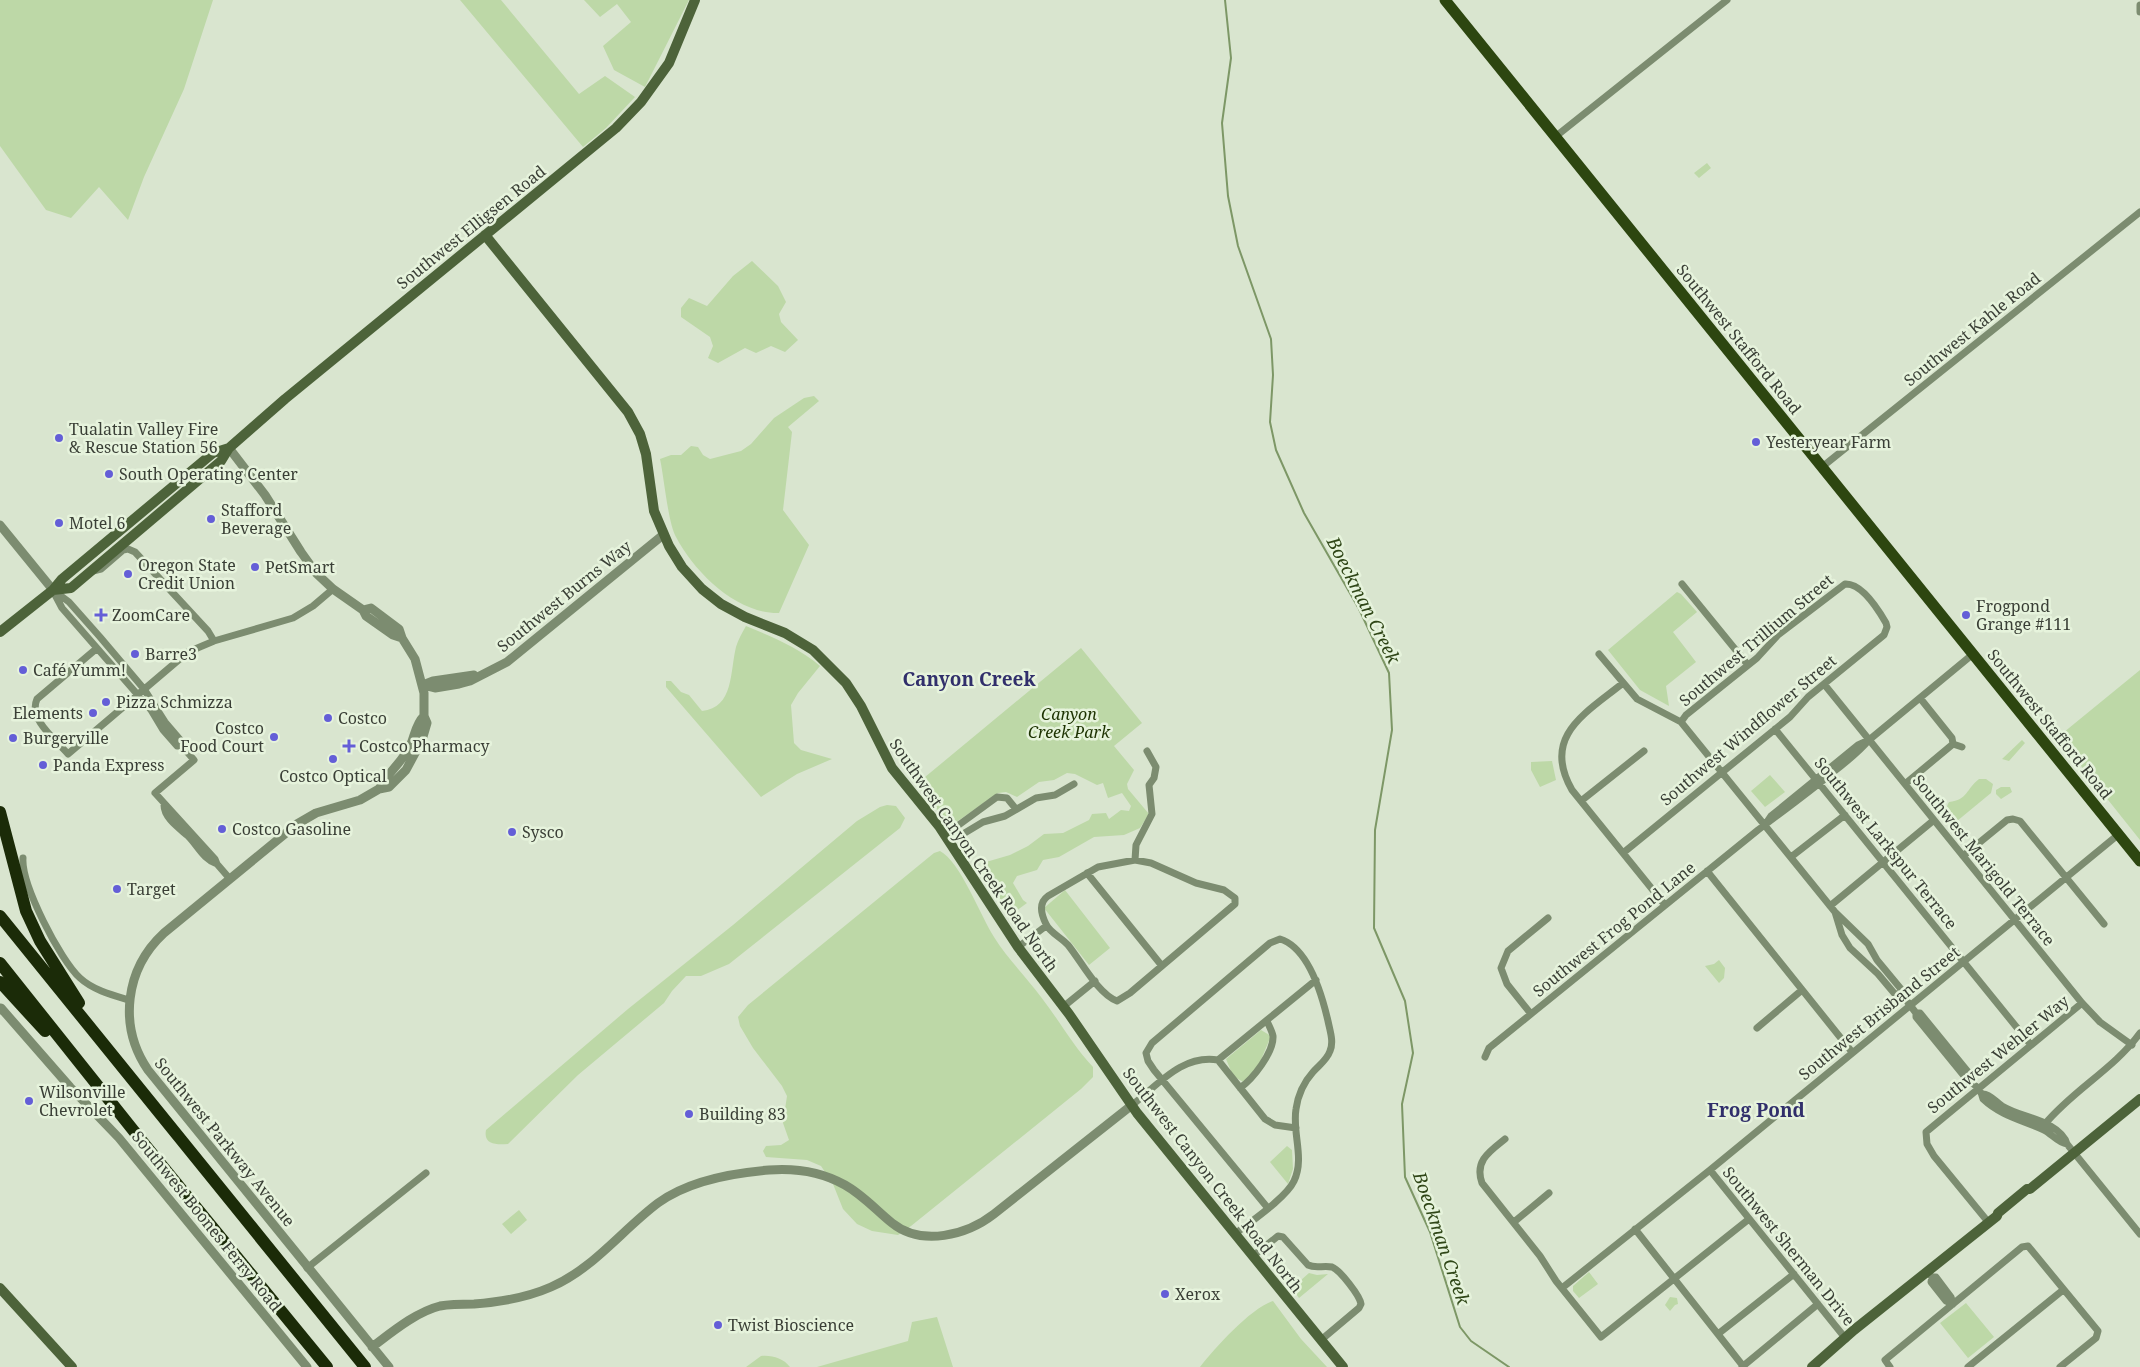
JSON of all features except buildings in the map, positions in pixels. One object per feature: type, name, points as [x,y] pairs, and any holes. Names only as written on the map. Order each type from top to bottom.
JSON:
[{"type":"highway","points":[[0,812],[20,891],[33,927],[105,1045]]},
{"type":"highway","points":[[0,916],[364,1367]]},
{"type":"highway","points":[[0,963],[327,1367]]},
{"type":"highway","points":[[0,982],[116,1108]]},
{"type":"main road","name":"Southwest Elligsen Road","points":[[53,590],[71,588],[222,461],[229,448],[285,399],[628,117],[654,86],[669,63],[695,0]]},
{"type":"main road","name":"Southwest Stafford Road","points":[[1445,0],[2140,861]]},
{"type":"main road","name":"Southwest Canyon Creek Road North","points":[[485,236],[628,412],[643,442],[649,466],[654,511],[663,536],[682,567],[707,594],[740,614],[785,633],[801,642],[836,671],[858,700],[892,768],[945,835],[1018,947],[1132,1105],[1343,1367]]},
{"type":"main road","name":"Southwest Elligsen Road","points":[[0,632],[53,590],[62,579],[213,453],[229,448]]},
{"type":"main road","points":[[1812,1367],[1847,1338],[1857,1333],[1882,1313],[1883,1308],[1930,1275],[1998,1216],[2002,1216],[2028,1194],[2030,1189],[2140,1099]]},
{"type":"main road","points":[[0,1288],[72,1367]]},
{"type":"street","points":[[1555,137],[1727,0]]},
{"type":"street","points":[[2140,5],[2140,12]]},
{"type":"street","name":"Southwest Kahle Road","points":[[1822,467],[2140,212]]},
{"type":"street","name":"Southwest Parkway Avenue","points":[[229,448],[265,495],[306,560],[333,589],[363,610],[371,608],[399,629],[402,638],[415,658],[423,685],[424,716],[427,723],[414,758],[389,787],[378,789],[360,800],[316,812],[305,818],[164,933],[151,947],[135,974],[129,1000],[130,1024],[133,1039],[144,1065],[389,1367]]},
{"type":"street","points":[[0,525],[53,590],[62,608],[151,710],[163,730],[177,746],[182,746]]},
{"type":"street","name":"Southwest Burns Way","points":[[423,685],[435,688],[470,681],[518,654],[663,536]]},
{"type":"street","points":[[90,572],[101,569],[123,550],[128,549],[135,552],[208,631],[214,641]]},
{"type":"street","name":"Southwest Windflower Street","points":[[1623,853],[1775,729],[1824,684],[1884,635],[1887,627],[1884,619],[1860,588],[1850,583]]},
{"type":"street","name":"Southwest Trillium Street","points":[[1681,722],[1686,715],[1748,665],[1778,636],[1841,586],[1850,583]]},
{"type":"street","points":[[1682,584],[1748,665]]},
{"type":"street","points":[[96,649],[38,699],[34,707],[36,717],[68,754],[188,652],[214,641],[293,618],[313,606],[333,589]]},
{"type":"street","points":[[53,590],[69,602],[144,689],[166,722],[183,742],[182,746],[194,760],[155,793],[164,805],[169,806],[182,820],[215,858],[217,864],[230,879]]},
{"type":"street","points":[[1599,654],[1641,702],[1681,722],[1832,909],[1868,944],[1877,960],[1901,989],[1903,996],[1916,1013],[1916,1017],[1969,1082],[2002,1106],[2045,1124],[2062,1136],[2140,1234]]},
{"type":"street","name":"Southwest Frog Pond Lane","points":[[1485,1057],[1489,1048],[1765,825],[1771,816],[1862,749],[1869,740],[1973,654]]},
{"type":"street","points":[[1623,683],[1580,718],[1566,735],[1561,755],[1564,774],[1572,790],[1665,905]]},
{"type":"street","name":"Southwest Marigold Terrace","points":[[1824,684],[2082,1003],[2100,1022],[2132,1045]]},
{"type":"street","points":[[1920,698],[1952,738],[1953,744]]},
{"type":"street","name":"Southwest Larkspur Terrace","points":[[1775,729],[2031,1045]]},
{"type":"street","points":[[1953,744],[1962,747]]},
{"type":"street","points":[[1905,784],[1953,744]]},
{"type":"street","points":[[1135,860],[1136,845],[1153,809],[1149,785],[1154,778],[1156,767],[1146,751]]},
{"type":"street","points":[[1581,801],[1644,751]]},
{"type":"street","points":[[963,834],[983,822],[1005,816],[1036,798],[1056,795],[1074,784]]},
{"type":"street","points":[[945,835],[997,798],[1007,798],[1016,809]]},
{"type":"street","points":[[1791,857],[1845,815]]},
{"type":"street","points":[[1963,856],[2008,820],[2016,819],[2024,823],[2104,924]]},
{"type":"street","points":[[1832,909],[1883,862],[1934,820]]},
{"type":"street","name":"Southwest Brisband Street","points":[[1562,1288],[1710,1170],[2119,834]]},
{"type":"street","points":[[22,858],[25,876],[38,911],[70,968],[90,987],[129,1000]]},
{"type":"street","points":[[1135,860],[1151,863],[1196,883],[1224,890],[1234,898],[1235,904],[1130,993],[1117,1001],[1111,999],[1069,946],[1046,926],[1041,908],[1044,898],[1087,873],[1103,865],[1135,860]]},
{"type":"street","points":[[1707,871],[1852,1052]]},
{"type":"street","points":[[1087,873],[1162,966]]},
{"type":"street","points":[[1832,909],[1842,935],[1850,948],[1878,974],[1894,993],[1903,996]]},
{"type":"street","points":[[1531,1014],[1507,984],[1501,968],[1508,951],[1548,918]]},
{"type":"street","points":[[1018,947],[1046,926]]},
{"type":"street","points":[[1235,1234],[1289,1189],[1296,1176],[1298,1167],[1295,1112],[1301,1091],[1308,1078],[1328,1056],[1331,1046],[1331,1034],[1316,980],[1301,957],[1286,941],[1280,939],[1270,943],[1148,1048],[1146,1058],[1267,1207]]},
{"type":"street","points":[[1218,1060],[1267,1022],[1316,980]]},
{"type":"street","points":[[1063,1007],[1095,981]]},
{"type":"street","points":[[1756,1028],[1802,990]]},
{"type":"street","name":"Southwest Wehler Way","points":[[1989,1224],[1934,1156],[1925,1139],[1928,1129],[2082,1003]]},
{"type":"street","name":"Southwest Boones Ferry Road","points":[[1,1009],[66,1083],[119,1138],[307,1367]]},
{"type":"street","points":[[1240,1088],[1252,1079],[1270,1049],[1273,1038],[1267,1022]]},
{"type":"street","points":[[2045,1124],[2064,1104],[2124,1054],[2140,1033]]},
{"type":"street","points":[[372,1347],[417,1316],[440,1306],[528,1296],[555,1285],[580,1270],[666,1197],[694,1186],[738,1174],[769,1170],[811,1172],[834,1179],[851,1188],[904,1230],[927,1236],[964,1231],[978,1225],[994,1214],[1188,1062],[1203,1058],[1218,1060],[1270,1123],[1296,1128]]},
{"type":"street","points":[[1978,1088],[1984,1099],[2005,1115],[2045,1130],[2063,1144],[2067,1144]]},
{"type":"street","points":[[1505,1139],[1484,1158],[1479,1168],[1479,1176],[1485,1187],[1514,1222],[1562,1288],[1601,1337],[1749,1219]]},
{"type":"street","name":"Southwest Sherman Drive","points":[[1710,1170],[1847,1338]]},
{"type":"street","points":[[307,1268],[426,1173]]},
{"type":"street","points":[[1514,1222],[1549,1193]]},
{"type":"street","points":[[1635,1229],[1742,1367],[1818,1304]]},
{"type":"street","points":[[1253,1256],[1278,1236],[1283,1237],[1308,1264],[1313,1267],[1328,1267],[1337,1270],[1358,1295],[1362,1304],[1360,1308],[1321,1340]]},
{"type":"street","points":[[1890,1367],[1885,1360],[2022,1247],[2028,1246],[2098,1334],[2096,1338],[2060,1367]]},
{"type":"street","points":[[1718,1334],[1794,1274]]},
{"type":"street","points":[[1930,1275],[1931,1281],[1946,1301],[1953,1304]]},
{"type":"street","points":[[1968,1367],[2063,1290]]},
{"type":"green space","points":[[0,0],[213,0],[184,89],[144,177],[128,220],[99,187],[71,218],[46,210],[0,146]]},
{"type":"green space","points":[[460,0],[501,0],[579,94],[605,76],[635,97],[606,128],[583,147]]},
{"type":"green space","points":[[584,0],[689,0],[645,87],[614,70],[603,46],[631,22],[617,4],[600,17]]},
{"type":"green space","points":[[1707,163],[1711,168],[1699,178],[1694,173]]},
{"type":"green space","points":[[752,261],[778,286],[786,302],[779,314],[781,322],[798,340],[785,352],[771,346],[756,353],[745,348],[718,363],[708,358],[713,346],[710,337],[681,317],[681,308],[689,298],[707,306],[733,276]]},
{"type":"green space","points":[[814,396],[819,401],[788,427],[792,432],[783,510],[809,545],[779,613],[748,607],[719,589],[684,551],[673,530],[660,459],[671,455],[681,455],[691,446],[698,447],[703,455],[710,459],[741,451],[751,444],[774,418],[804,398]]},
{"type":"green space","points":[[1677,592],[1697,612],[1673,632],[1696,662],[1666,686],[1669,706],[1640,690],[1608,650]]},
{"type":"green space","points":[[746,626],[794,648],[820,666],[798,693],[791,705],[794,743],[801,750],[832,759],[797,774],[761,797],[666,687],[666,681],[671,681],[681,692],[689,695],[702,711],[720,703],[729,687],[736,647]]},
{"type":"green space","name":"Canyon Creek Park","points":[[1081,648],[1142,723],[1114,746],[1134,770],[1127,784],[1128,789],[1149,814],[1140,828],[1124,835],[1094,837],[1059,857],[1043,860],[1037,870],[1017,876],[1013,883],[1023,900],[1027,903],[1008,917],[980,871],[983,870],[986,862],[1010,855],[1028,846],[1044,834],[1063,833],[1089,820],[1092,814],[1106,813],[1109,819],[1121,810],[1129,811],[1131,806],[1122,793],[1108,798],[1103,783],[1097,785],[1075,774],[1067,773],[1054,780],[1039,782],[1017,797],[1006,792],[998,793],[950,825],[920,789],[919,782]]},
{"type":"green space","points":[[2140,670],[2140,840],[2058,737]]},
{"type":"green space","points":[[2022,740],[2025,743],[2009,761],[2002,759]]},
{"type":"green space","points":[[1552,761],[1556,780],[1540,787],[1531,770],[1531,762]]},
{"type":"green space","points":[[1770,775],[1785,792],[1765,807],[1751,791]]},
{"type":"green space","points":[[1979,779],[1986,779],[1993,784],[1991,793],[1951,826],[1947,814],[1949,802],[1960,799]]},
{"type":"green space","points":[[2001,787],[2010,787],[2012,792],[2001,799],[1996,794],[1996,790]]},
{"type":"green space","points":[[1944,803],[1947,824],[1936,811],[1936,807]]},
{"type":"green space","points":[[887,805],[896,806],[905,818],[900,828],[729,964],[701,976],[686,976],[664,1003],[578,1075],[508,1144],[495,1144],[487,1139],[486,1130],[628,1009],[733,925],[857,821],[880,807]]},
{"type":"green space","points":[[940,851],[948,857],[962,877],[999,945],[1041,997],[1093,1067],[1093,1077],[1081,1089],[898,1235],[872,1231],[857,1224],[843,1209],[833,1184],[821,1166],[807,1160],[766,1157],[763,1151],[766,1146],[781,1145],[789,1140],[783,1123],[787,1096],[782,1086],[753,1048],[740,1026],[738,1017],[748,1005],[934,853]]},
{"type":"green space","points":[[1065,890],[1110,948],[1089,965],[1044,908]]},
{"type":"green space","points":[[1719,960],[1725,968],[1724,978],[1719,983],[1705,966],[1714,964]]},
{"type":"green space","points":[[1261,1030],[1271,1036],[1260,1062],[1245,1083],[1233,1076],[1226,1059]]},
{"type":"green space","points":[[1287,1146],[1292,1150],[1293,1169],[1288,1184],[1270,1162]]},
{"type":"green space","points":[[519,1210],[527,1220],[511,1234],[502,1224]]},
{"type":"green space","points":[[1589,1272],[1598,1284],[1579,1298],[1573,1291],[1573,1286]]},
{"type":"green space","points":[[1309,1273],[1317,1275],[1328,1274],[1299,1298],[1292,1288]]},
{"type":"green space","points":[[1670,1297],[1677,1298],[1678,1304],[1670,1311],[1665,1305]]},
{"type":"green space","points":[[1273,1301],[1301,1339],[1327,1367],[1200,1367],[1224,1339],[1244,1320],[1264,1305]]},
{"type":"green space","points":[[1966,1303],[1994,1337],[1968,1358],[1940,1323]]},
{"type":"green space","points":[[937,1317],[953,1367],[817,1367],[908,1341],[912,1322]]},
{"type":"green space","points":[[761,1356],[777,1358],[784,1361],[790,1367],[746,1367]]},
{"type":"waterway","name":"Boeckman Creek","points":[[1225,0],[1231,58],[1222,123],[1228,196],[1238,246],[1271,339],[1273,375],[1270,422],[1276,450],[1304,513],[1359,609],[1389,673],[1392,730],[1375,830],[1374,928],[1405,1001],[1413,1053],[1402,1104],[1405,1177],[1430,1232],[1460,1327],[1471,1341],[1509,1367]]},
{"type":"place","name":"Tualatin Valley Fire & Rescue Station 56","points":[[59,438]]},
{"type":"place","name":"Yesteryear Farm","points":[[1756,442]]},
{"type":"place","name":"South Operating Center","points":[[109,474]]},
{"type":"place","name":"Stafford Beverage","points":[[211,519]]},
{"type":"place","name":"Motel 6","points":[[59,523]]},
{"type":"place","name":"PetSmart","points":[[255,567]]},
{"type":"place","name":"Oregon State Credit Union","points":[[128,574]]},
{"type":"place","name":"ZoomCare","points":[[101,615]]},
{"type":"place","name":"Frogpond Grange #111","points":[[1966,615]]},
{"type":"place","name":"Barre3","points":[[135,654]]},
{"type":"place","name":"Café Yumm!","points":[[23,670]]},
{"type":"place","name":"Pizza Schmizza","points":[[106,702]]},
{"type":"place","name":"Elements","points":[[93,713]]},
{"type":"place","name":"Costco","points":[[328,718]]},
{"type":"place","name":"Costco Food Court","points":[[274,737]]},
{"type":"place","name":"Burgerville","points":[[13,738]]},
{"type":"place","name":"Costco Pharmacy","points":[[349,746]]},
{"type":"place","name":"Costco Optical","points":[[333,759]]},
{"type":"place","name":"Panda Express","points":[[43,765]]},
{"type":"place","name":"Costco Gasoline","points":[[222,829]]},
{"type":"place","name":"Sysco","points":[[512,832]]},
{"type":"place","name":"Target","points":[[117,889]]},
{"type":"place","name":"Wilsonville Chevrolet","points":[[29,1101]]},
{"type":"place","name":"Building 83","points":[[689,1114]]},
{"type":"place","name":"Xerox","points":[[1165,1294]]},
{"type":"place","name":"Twist Bioscience","points":[[718,1325]]},
{"type":"district","name":"Canyon Creek","points":[[969,679]]},
{"type":"district","name":"Frog Pond","points":[[1756,1110]]}]
